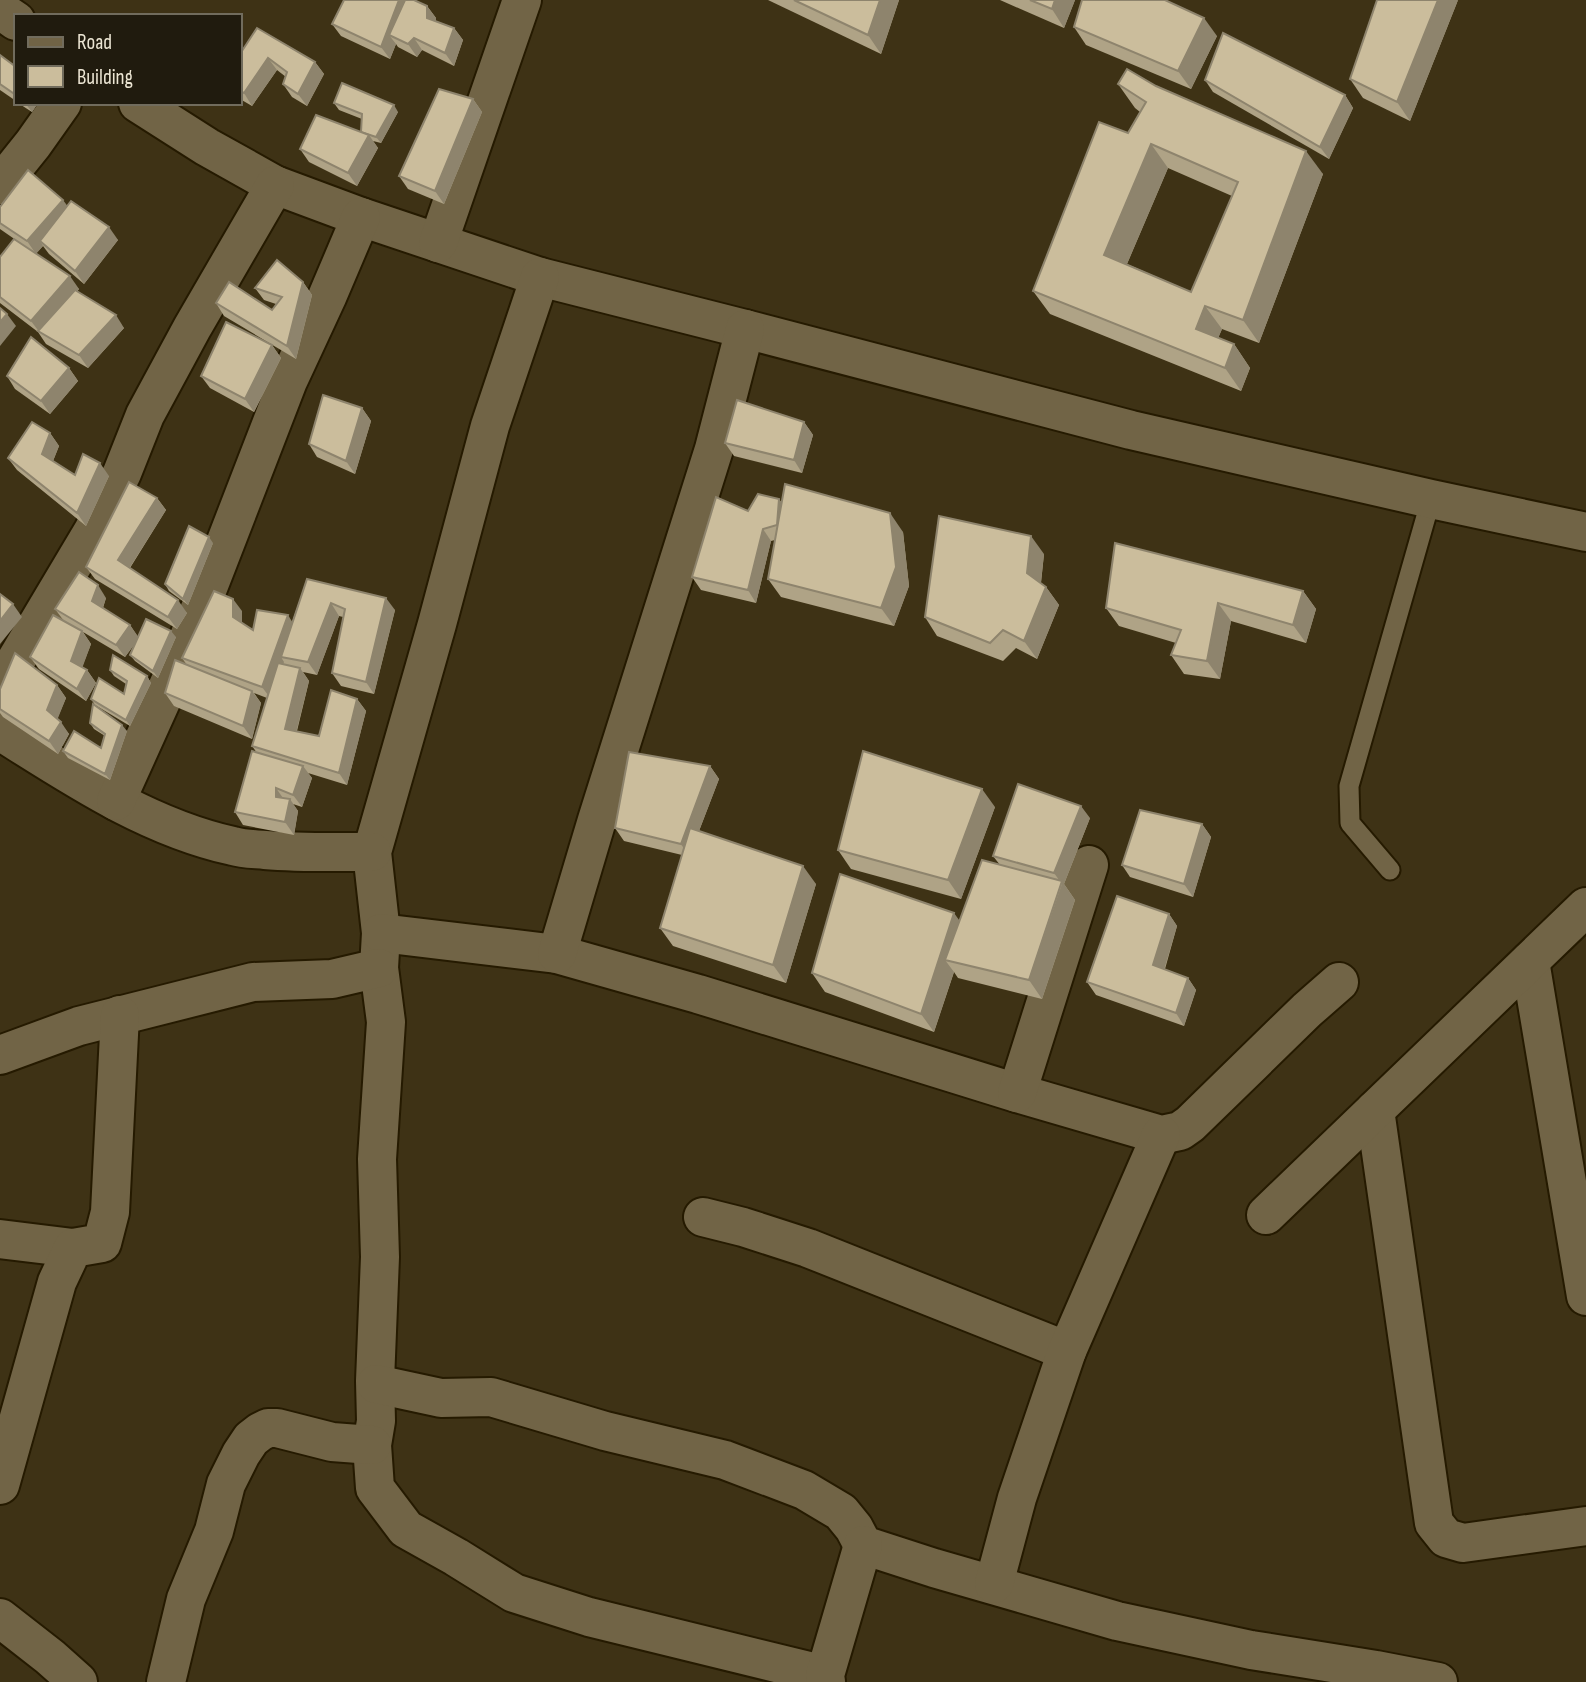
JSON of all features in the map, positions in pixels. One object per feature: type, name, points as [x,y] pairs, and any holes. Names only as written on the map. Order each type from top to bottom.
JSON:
[{"type":"street","points":[[438,243],[522,0]]},
{"type":"street","points":[[0,185],[61,105]]},
{"type":"street","points":[[141,105],[207,147],[275,185],[360,217],[540,277],[1131,430],[1586,532]]},
{"type":"street","points":[[0,687],[93,531],[122,472],[145,415],[275,185]]},
{"type":"street","points":[[116,801],[182,654],[288,381],[360,217]]},
{"type":"street","points":[[376,1384],[441,1398],[491,1397],[605,1432],[725,1460],[804,1490],[841,1512],[863,1545],[825,1678],[589,1617],[514,1593],[406,1529],[375,1488],[372,1445],[376,1421],[376,1384],[380,1257],[377,1159],[386,1022],[372,852],[438,624],[490,426],[540,277]]},
{"type":"street","points":[[557,954],[713,449],[745,329]]},
{"type":"street","points":[[0,731],[70,775],[167,827],[234,847],[293,852],[372,852]]},
{"type":"street","points":[[1017,1093],[1089,865]]},
{"type":"street","points":[[1266,1215],[1586,907]]},
{"type":"street","points":[[0,1055],[79,1026],[253,982],[332,979],[380,950],[557,954],[698,994],[1161,1135],[1180,1132],[1190,1125],[1339,982]]},
{"type":"street","points":[[1530,961],[1586,1296]]},
{"type":"street","points":[[0,1239],[73,1248],[102,1243],[110,1212],[120,1015]]},
{"type":"street","points":[[1375,1110],[1434,1523],[1446,1538],[1463,1543],[1586,1526]]},
{"type":"street","points":[[994,1584],[1017,1498],[1067,1351],[1161,1135]]},
{"type":"street","points":[[703,1217],[808,1248],[1067,1351]]},
{"type":"street","points":[[0,1485],[57,1282],[73,1248]]},
{"type":"street","points":[[166,1682],[186,1600],[214,1531],[226,1484],[251,1439],[268,1428],[277,1428],[331,1442],[372,1445]]},
{"type":"street","points":[[863,1545],[1117,1622],[1251,1650],[1438,1682]]},
{"type":"street","points":[[0,1618],[78,1682]]},
{"type":"lane","points":[[1390,870],[1350,823],[1349,786],[1431,499]]},
{"type":"building","points":[[344,0],[399,0],[381,47],[332,24]]},
{"type":"building","points":[[405,0],[414,0],[427,6],[427,18],[454,28],[445,53],[414,38],[408,44],[389,35]]},
{"type":"building","points":[[794,0],[880,0],[868,35]]},
{"type":"building","points":[[1030,0],[1055,0],[1052,9]]},
{"type":"building","points":[[1082,0],[1165,0],[1204,18],[1178,71],[1074,27]]},
{"type":"building","points":[[1377,0],[1438,0],[1397,102],[1350,79]]},
{"type":"building","points":[[257,28],[315,62],[298,94],[283,84],[287,72],[268,58],[244,93],[242,51]]},
{"type":"building","points":[[1223,33],[1345,95],[1320,147],[1205,80]]},
{"type":"building","points":[[0,55],[14,66],[14,94],[0,84]]},
{"type":"building","points":[[1127,69],[1156,86],[1306,151],[1243,320],[1205,306],[1196,329],[1234,344],[1225,368],[1033,291],[1099,122],[1128,133],[1146,102],[1118,84]],"holes":[[[1151,144],[1238,182],[1191,292],[1104,255]]]},
{"type":"building","points":[[342,83],[394,105],[376,137],[361,132],[362,114],[334,103]]},
{"type":"building","points":[[439,89],[473,99],[435,191],[399,176]]},
{"type":"building","points":[[316,115],[369,135],[348,173],[300,149]]},
{"type":"building","points":[[28,170],[63,200],[27,241],[0,223],[0,207]]},
{"type":"building","points":[[71,201],[109,227],[75,271],[40,241]]},
{"type":"building","points":[[14,239],[70,276],[31,321],[0,297],[0,257]]},
{"type":"building","points":[[277,260],[303,282],[287,346],[216,303],[229,282],[272,310],[282,297],[255,288]]},
{"type":"building","points":[[75,290],[116,315],[79,355],[38,331]]},
{"type":"building","points":[[0,308],[7,314],[0,322]]},
{"type":"building","points":[[226,322],[272,345],[245,399],[201,376]]},
{"type":"building","points":[[31,337],[69,368],[41,401],[7,376]]},
{"type":"building","points":[[323,395],[362,408],[346,461],[309,444]]},
{"type":"building","points":[[737,400],[804,422],[794,460],[725,443]]},
{"type":"building","points":[[32,422],[50,433],[42,454],[75,475],[83,454],[100,463],[77,513],[8,458]]},
{"type":"building","points":[[129,482],[157,498],[118,560],[178,600],[168,617],[86,567]]},
{"type":"building","points":[[785,484],[890,513],[896,567],[881,608],[768,579]]},
{"type":"building","points":[[758,494],[779,499],[777,525],[763,529],[748,590],[692,577],[716,497],[748,511]]},
{"type":"building","points":[[939,516],[1031,536],[1027,573],[1046,587],[1024,641],[1003,630],[990,643],[925,617]]},
{"type":"building","points":[[189,526],[209,537],[183,599],[165,584]]},
{"type":"building","points":[[1115,543],[1303,591],[1293,625],[1218,603],[1207,661],[1171,655],[1181,630],[1106,608]]},
{"type":"building","points":[[79,572],[98,585],[92,601],[130,625],[116,645],[55,609]]},
{"type":"building","points":[[307,579],[386,598],[366,682],[332,673],[345,609],[331,603],[308,662],[281,657]]},
{"type":"building","points":[[214,591],[233,599],[233,617],[253,630],[257,610],[288,615],[262,687],[182,658]]},
{"type":"building","points":[[0,594],[13,604],[0,621]]},
{"type":"building","points":[[53,615],[82,631],[71,661],[87,670],[77,689],[30,657]]},
{"type":"building","points":[[146,619],[171,631],[153,671],[130,655]]},
{"type":"building","points":[[15,653],[57,685],[47,710],[61,722],[49,741],[0,709],[0,689]]},
{"type":"building","points":[[113,655],[147,676],[126,720],[91,699],[99,678],[124,694],[127,681],[110,670]]},
{"type":"building","points":[[175,660],[252,691],[243,726],[165,693]]},
{"type":"building","points":[[278,663],[300,668],[285,729],[319,736],[331,690],[357,699],[339,773],[252,746]]},
{"type":"building","points":[[93,704],[122,725],[105,774],[63,751],[74,731],[101,748],[105,734],[90,723]]},
{"type":"building","points":[[252,751],[303,766],[293,795],[276,788],[276,797],[290,799],[285,822],[235,812]]},
{"type":"building","points":[[863,751],[982,789],[948,880],[838,850]]},
{"type":"building","points":[[629,752],[710,766],[681,844],[615,828]]},
{"type":"building","points":[[1018,784],[1081,806],[1054,873],[993,856]]},
{"type":"building","points":[[1140,810],[1202,824],[1184,884],[1122,865]]},
{"type":"building","points":[[690,828],[803,866],[773,965],[660,928]]},
{"type":"building","points":[[982,860],[1062,881],[1029,980],[945,960]]},
{"type":"building","points":[[840,874],[954,913],[921,1014],[812,973]]},
{"type":"building","points":[[1117,896],[1169,914],[1153,965],[1188,978],[1176,1013],[1087,982]]}]
